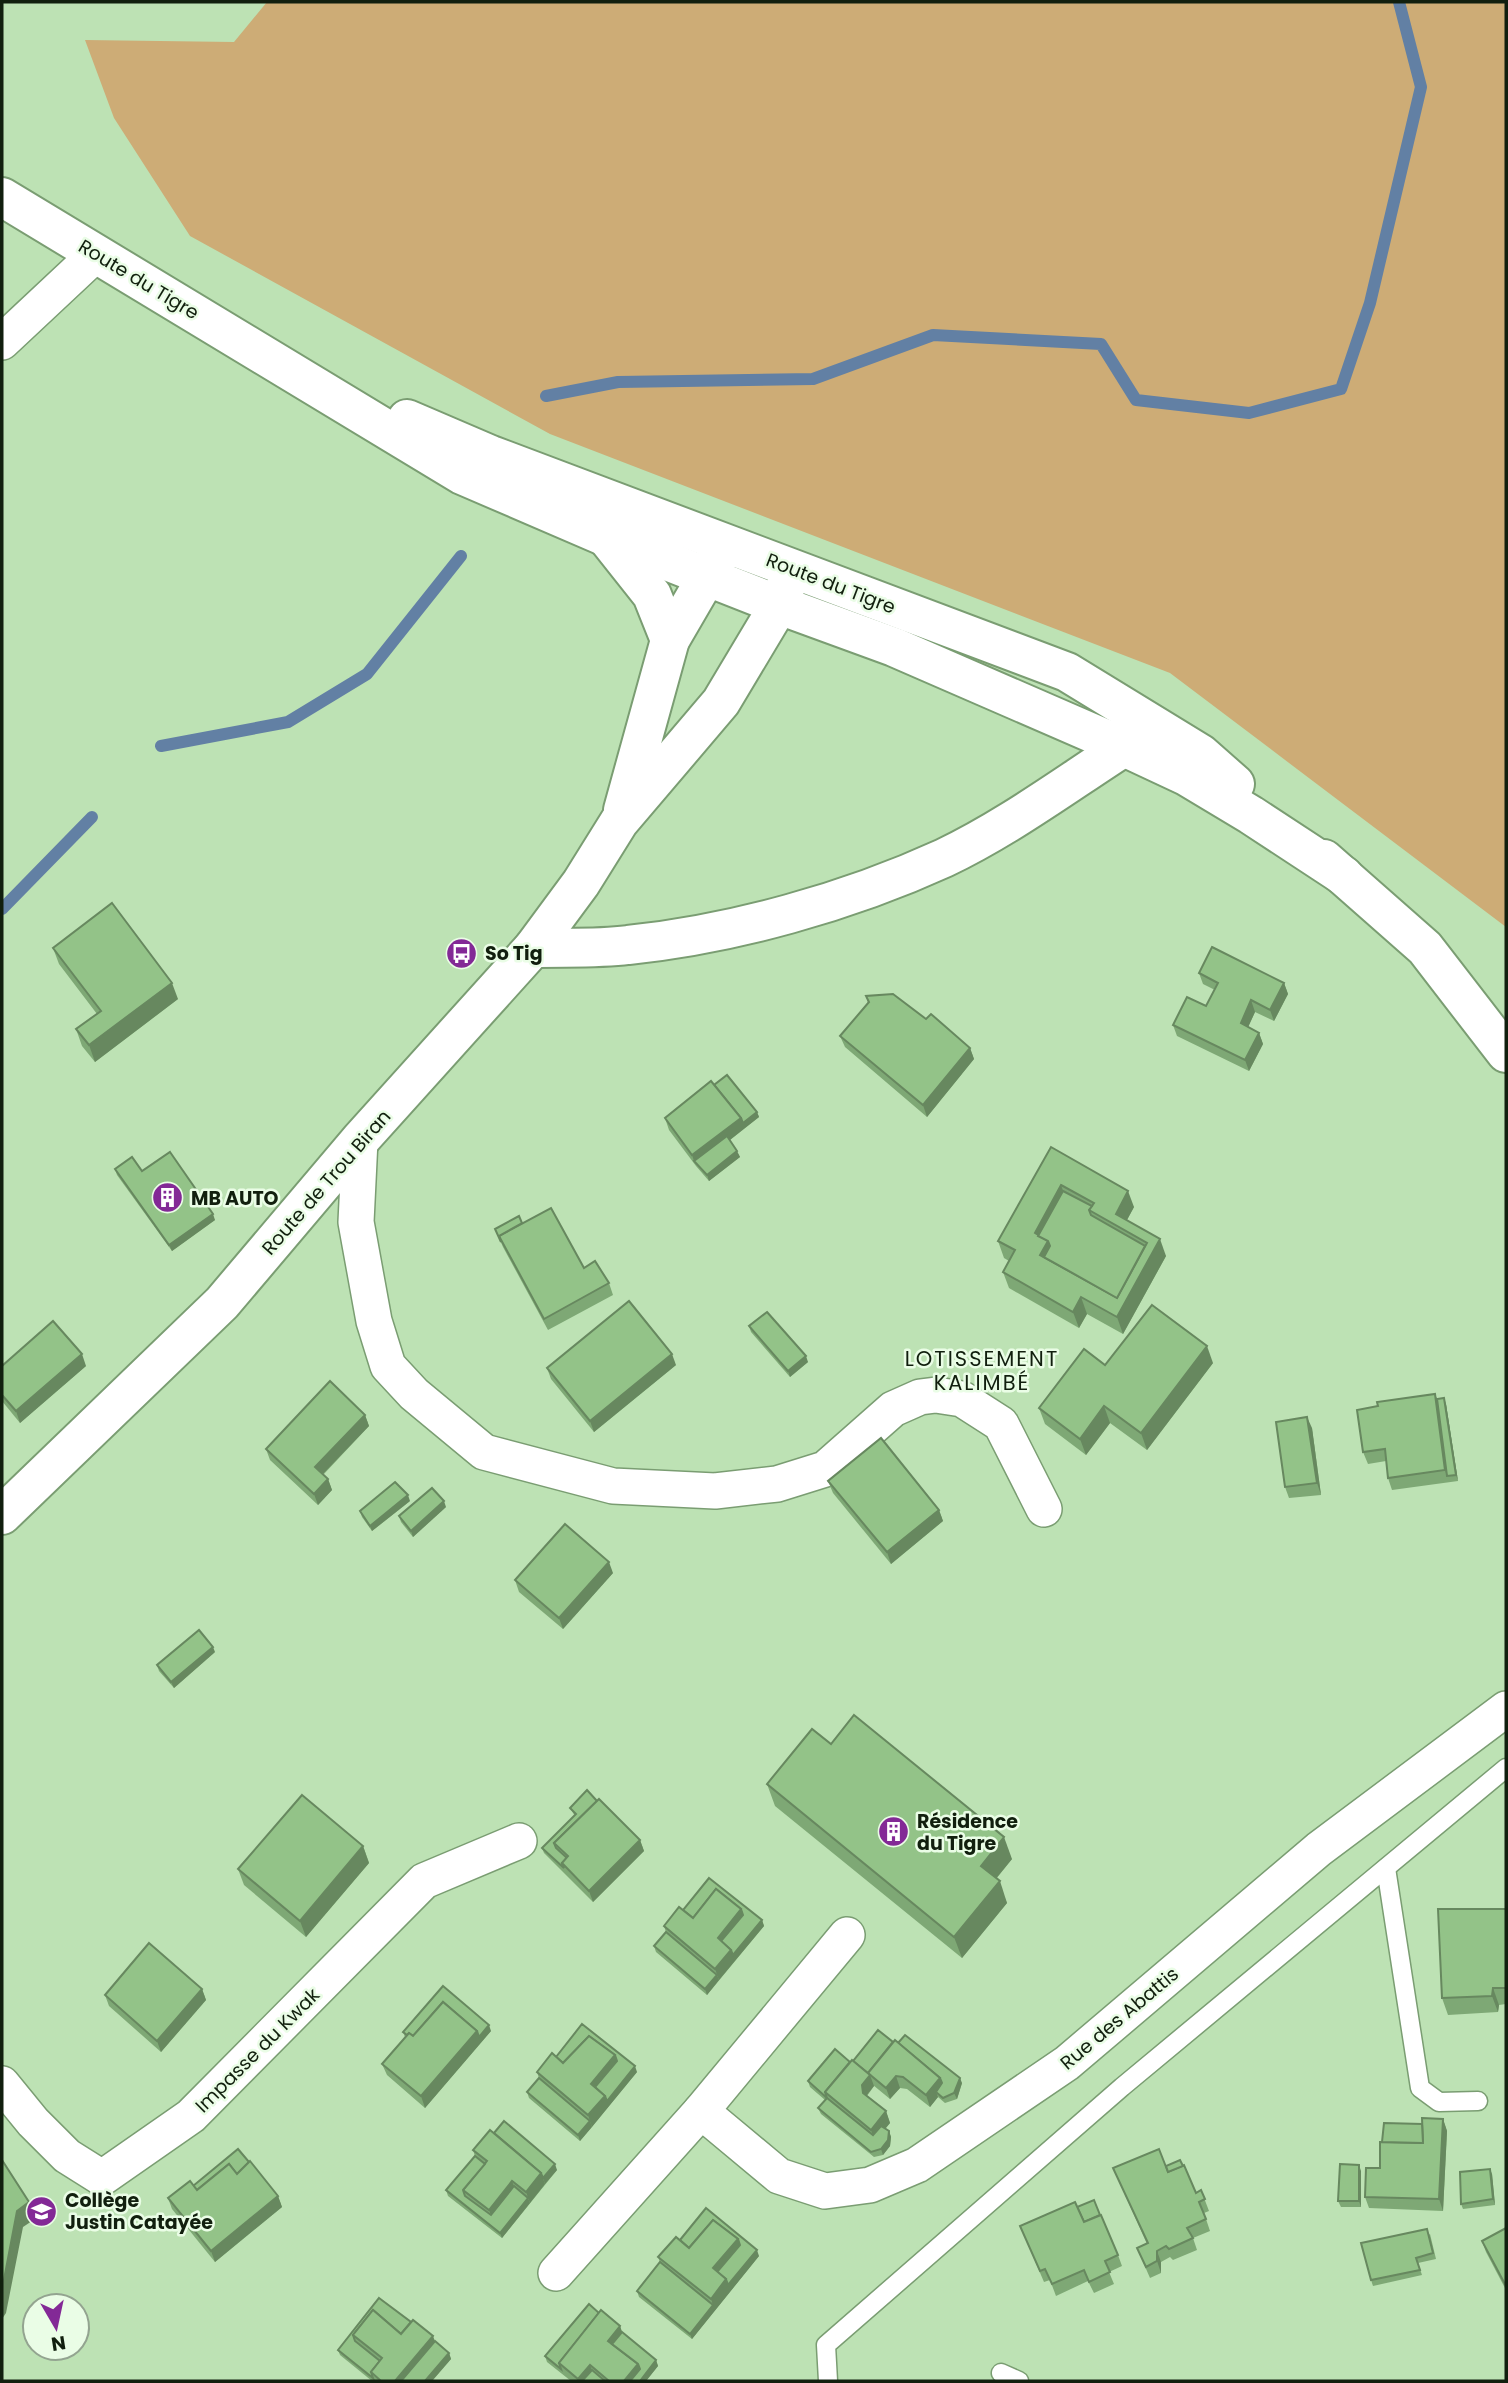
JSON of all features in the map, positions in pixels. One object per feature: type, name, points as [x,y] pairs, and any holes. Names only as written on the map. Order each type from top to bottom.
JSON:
[{"type":"main road","name":"Route du Tigre","points":[[2,197],[462,475],[606,537],[894,647],[1124,747],[1186,776],[1251,814],[1344,876]]},
{"type":"main road","name":"Route du Tigre","points":[[277,361],[491,455],[1067,672],[1201,754],[1344,876],[1425,948],[1506,1053]]},
{"type":"main road","points":[[606,537],[652,595],[670,640]]},
{"type":"main road","name":"Route de Trou Biran","points":[[619,822],[670,640],[727,543]]},
{"type":"main road","name":"Route de Trou Biran","points":[[2,1515],[222,1303],[360,1140],[533,948],[581,883],[619,822],[721,702],[779,605],[792,568]]},
{"type":"main road","points":[[533,948],[627,945],[684,937],[792,913],[845,896],[944,858],[992,833],[1124,747]]},
{"type":"street","points":[[2,342],[96,254]]},
{"type":"street","points":[[360,1140],[356,1222],[374,1321],[388,1366],[414,1395],[484,1452],[613,1486],[715,1491],[777,1484],[825,1469],[893,1409],[920,1397],[936,1395],[962,1399],[1001,1424],[1044,1509]]},
{"type":"street","name":"Rue des Abattis","points":[[701,2111],[779,2176],[825,2191],[870,2185],[917,2165],[1067,2063],[1319,1849],[1506,1709]]},
{"type":"street","name":"Impasse du Kwak","points":[[2,2084],[33,2122],[67,2156],[102,2178],[191,2116],[424,1881],[519,1841]]},
{"type":"street","points":[[556,2273],[701,2111],[847,1935]]},
{"type":"lane","points":[[828,2381],[826,2345],[1122,2087],[1506,1768]]},
{"type":"lane","points":[[1386,1868],[1420,2088],[1439,2102],[1478,2101]]},
{"type":"lane","points":[[1001,2373],[1019,2381]]},
{"type":"shaded area","points":[[267,2],[1506,2],[1506,927],[1170,673],[550,434],[190,236],[114,118],[85,40],[234,42]]},
{"type":"building","points":[[112,903],[172,983],[89,1045],[76,1029],[101,1011],[53,948]]},
{"type":"building","points":[[1212,947],[1284,983],[1270,1010],[1251,1000],[1241,1023],[1259,1033],[1245,1060],[1173,1025],[1187,997],[1206,1006],[1218,983],[1199,973]]},
{"type":"building","points":[[893,994],[926,1019],[931,1014],[970,1048],[923,1105],[840,1036],[869,1002],[866,996]]},
{"type":"building","points":[[727,1075],[757,1112],[743,1123],[714,1085]]},
{"type":"building","points":[[711,1081],[741,1118],[692,1155],[665,1118]]},
{"type":"building","points":[[727,1136],[737,1151],[707,1175],[694,1161]]},
{"type":"building","points":[[1051,1147],[1128,1191],[1116,1214],[1160,1239],[1117,1317],[1081,1297],[1073,1312],[1003,1272],[1015,1250],[998,1241]],"holes":[[[1061,1185],[1094,1203],[1089,1210],[1147,1243],[1117,1298],[1040,1255],[1048,1241],[1035,1233]]]},
{"type":"building","name":"MB AUTO","points":[[170,1152],[213,1214],[169,1245],[115,1169],[132,1157],[142,1171]]},
{"type":"building","points":[[1063,1191],[1092,1206],[1089,1210],[1091,1215],[1145,1246],[1117,1298],[1044,1257],[1050,1246],[1048,1241],[1038,1236]]},
{"type":"building","points":[[551,1208],[584,1268],[595,1261],[609,1283],[544,1319],[499,1236]]},
{"type":"building","points":[[519,1216],[522,1223],[499,1236],[501,1242],[495,1229]]},
{"type":"building","points":[[629,1301],[672,1354],[590,1421],[547,1368]]},
{"type":"building","points":[[1152,1305],[1207,1346],[1141,1433],[1104,1406],[1080,1439],[1039,1408],[1084,1349],[1105,1365]]},
{"type":"building","points":[[767,1312],[806,1356],[788,1371],[749,1326]]},
{"type":"building","points":[[53,1321],[82,1354],[16,1411],[2,1395],[2,1366]]},
{"type":"building","points":[[330,1381],[365,1415],[315,1467],[328,1479],[314,1494],[266,1449]]},
{"type":"building","points":[[1435,1394],[1445,1470],[1388,1478],[1385,1449],[1363,1452],[1357,1410],[1378,1406],[1377,1402]]},
{"type":"building","points":[[1444,1398],[1456,1475],[1447,1476],[1437,1399]]},
{"type":"building","points":[[1307,1417],[1317,1483],[1285,1487],[1276,1422]]},
{"type":"building","points":[[881,1438],[939,1510],[887,1552],[828,1481]]},
{"type":"building","points":[[395,1482],[408,1495],[370,1526],[360,1511]]},
{"type":"building","points":[[432,1488],[444,1501],[411,1531],[399,1516]]},
{"type":"building","points":[[565,1524],[609,1562],[559,1618],[515,1580]]},
{"type":"building","points":[[199,1630],[213,1647],[171,1682],[157,1665]]},
{"type":"building","name":"Résidence du Tigre","points":[[854,1715],[1004,1837],[981,1866],[1000,1881],[954,1937],[767,1784],[812,1729],[831,1744]]},
{"type":"building","points":[[587,1790],[597,1801],[554,1843],[567,1858],[562,1863],[564,1868],[542,1848],[576,1814],[570,1808]]},
{"type":"building","points":[[302,1795],[363,1846],[300,1921],[238,1869]]},
{"type":"building","points":[[599,1799],[640,1840],[589,1891],[562,1863],[568,1856],[554,1843]]},
{"type":"building","points":[[709,1878],[762,1920],[733,1955],[721,1941],[743,1915],[741,1909],[716,1889],[693,1918],[683,1910]]},
{"type":"building","points":[[716,1889],[741,1909],[718,1938],[731,1950],[715,1969],[664,1926],[679,1907],[693,1918]]},
{"type":"building","points":[[1438,1909],[1506,1909],[1506,1988],[1493,1988],[1492,1996],[1442,1998]]},
{"type":"building","points":[[666,1932],[717,1975],[705,1989],[654,1946]]},
{"type":"building","points":[[149,1943],[202,1989],[157,2041],[105,1995]]},
{"type":"building","points":[[443,1986],[489,2025],[479,2037],[477,2031],[443,2002],[413,2036],[403,2032]]},
{"type":"building","points":[[443,2002],[477,2031],[421,2096],[382,2064],[409,2033],[413,2036]]},
{"type":"building","points":[[582,2024],[635,2066],[607,2101],[595,2087],[617,2061],[615,2055],[589,2036],[563,2063],[556,2057]]},
{"type":"building","points":[[878,2030],[893,2042],[869,2074],[853,2061]]},
{"type":"building","points":[[905,2035],[960,2078],[954,2093],[943,2098],[936,2092],[942,2083],[940,2078],[898,2043]]},
{"type":"building","points":[[589,2036],[615,2055],[591,2084],[605,2096],[588,2115],[537,2072],[552,2053],[563,2063]]},
{"type":"building","points":[[895,2040],[940,2078],[926,2095],[903,2077],[896,2076],[886,2088],[868,2073]]},
{"type":"building","points":[[835,2049],[850,2062],[825,2092],[827,2098],[808,2081]]},
{"type":"building","points":[[852,2060],[870,2075],[862,2085],[863,2093],[886,2111],[871,2130],[825,2092]]},
{"type":"building","points":[[539,2078],[590,2121],[578,2135],[527,2092]]},
{"type":"building","points":[[827,2098],[873,2135],[881,2126],[889,2131],[888,2140],[881,2149],[871,2152],[818,2108]]},
{"type":"building","points":[[1422,2118],[1443,2119],[1439,2199],[1365,2197],[1366,2168],[1380,2168],[1380,2142],[1423,2143]]},
{"type":"building","points":[[504,2121],[555,2164],[543,2178],[541,2173],[494,2133]]},
{"type":"building","points":[[1384,2123],[1422,2124],[1423,2143],[1382,2142]]},
{"type":"building","points":[[490,2130],[541,2173],[526,2192],[512,2181],[489,2210],[463,2190],[487,2161],[473,2150]]},
{"type":"building","points":[[238,2149],[249,2162],[237,2174],[229,2164],[197,2190],[193,2186]]},
{"type":"building","points":[[1159,2149],[1168,2172],[1184,2165],[1196,2193],[1201,2190],[1205,2199],[1199,2202],[1206,2219],[1187,2228],[1193,2238],[1169,2249],[1166,2246],[1157,2251],[1157,2261],[1146,2267],[1137,2248],[1148,2243],[1113,2168]]},
{"type":"building","points":[[475,2156],[485,2164],[463,2190],[465,2196],[491,2215],[514,2186],[528,2198],[500,2233],[446,2190]]},
{"type":"building","points":[[2,2160],[29,2202],[17,2211],[2,2290]]},
{"type":"building","points":[[1180,2160],[1183,2166],[1168,2172],[1166,2166]]},
{"type":"building","points":[[250,2161],[278,2196],[211,2251],[168,2198],[190,2181],[197,2190],[229,2164],[237,2174]]},
{"type":"building","points":[[1340,2164],[1359,2165],[1359,2201],[1338,2201]]},
{"type":"building","points":[[1490,2169],[1493,2199],[1461,2204],[1460,2172]]},
{"type":"building","points":[[1094,2200],[1100,2215],[1084,2222],[1077,2207]]},
{"type":"building","points":[[1075,2202],[1084,2222],[1101,2215],[1118,2255],[1105,2261],[1110,2272],[1089,2282],[1084,2270],[1052,2284],[1045,2269],[1040,2271],[1020,2226]]},
{"type":"building","points":[[706,2208],[757,2250],[728,2285],[726,2279],[717,2272],[740,2245],[738,2239],[713,2220],[689,2248],[680,2240]]},
{"type":"building","points":[[713,2220],[738,2239],[713,2268],[726,2279],[711,2299],[658,2257],[676,2237],[689,2248]]},
{"type":"building","points":[[1506,2228],[1506,2286],[1482,2241]]},
{"type":"building","points":[[1427,2229],[1433,2253],[1416,2258],[1420,2270],[1371,2280],[1361,2243]]},
{"type":"building","points":[[660,2262],[713,2305],[690,2334],[637,2291]]},
{"type":"building","points":[[379,2298],[411,2322],[401,2334],[373,2310],[353,2335],[355,2341],[380,2361],[371,2372],[373,2378],[338,2350]]},
{"type":"building","points":[[589,2304],[599,2313],[559,2363],[561,2369],[545,2356]]},
{"type":"building","points":[[373,2310],[401,2334],[413,2320],[433,2336],[395,2381],[381,2381],[371,2372],[382,2358],[353,2335]]},
{"type":"building","points":[[601,2310],[620,2326],[608,2341],[638,2364],[624,2381],[609,2381],[590,2365],[578,2379],[559,2363]]},
{"type":"building","points":[[622,2332],[656,2360],[640,2381],[630,2381],[640,2369],[638,2364],[612,2344]]},
{"type":"building","points":[[435,2341],[449,2353],[425,2381],[401,2381]]},
{"type":"building","points":[[592,2370],[605,2381],[582,2381]]},
{"type":"waterway","points":[[546,396],[618,382],[813,379],[933,335],[1101,344],[1136,400],[1249,413],[1341,389],[1370,303],[1421,87],[1399,2]]},
{"type":"waterway","points":[[161,746],[288,722],[367,674],[461,556]]},
{"type":"waterway","points":[[2,909],[92,817]]},
{"type":"place","name":"So Tig","points":[[462,953]]},
{"type":"place","name":"MB AUTO","points":[[168,1198]]},
{"type":"place","name":"Résidence du Tigre","points":[[894,1832]]},
{"type":"place","name":"Collège Justin Catayée","points":[[42,2211]]},
{"type":"district","name":"LOTISSEMENT KALIMBÉ","points":[[982,1371]]}]
